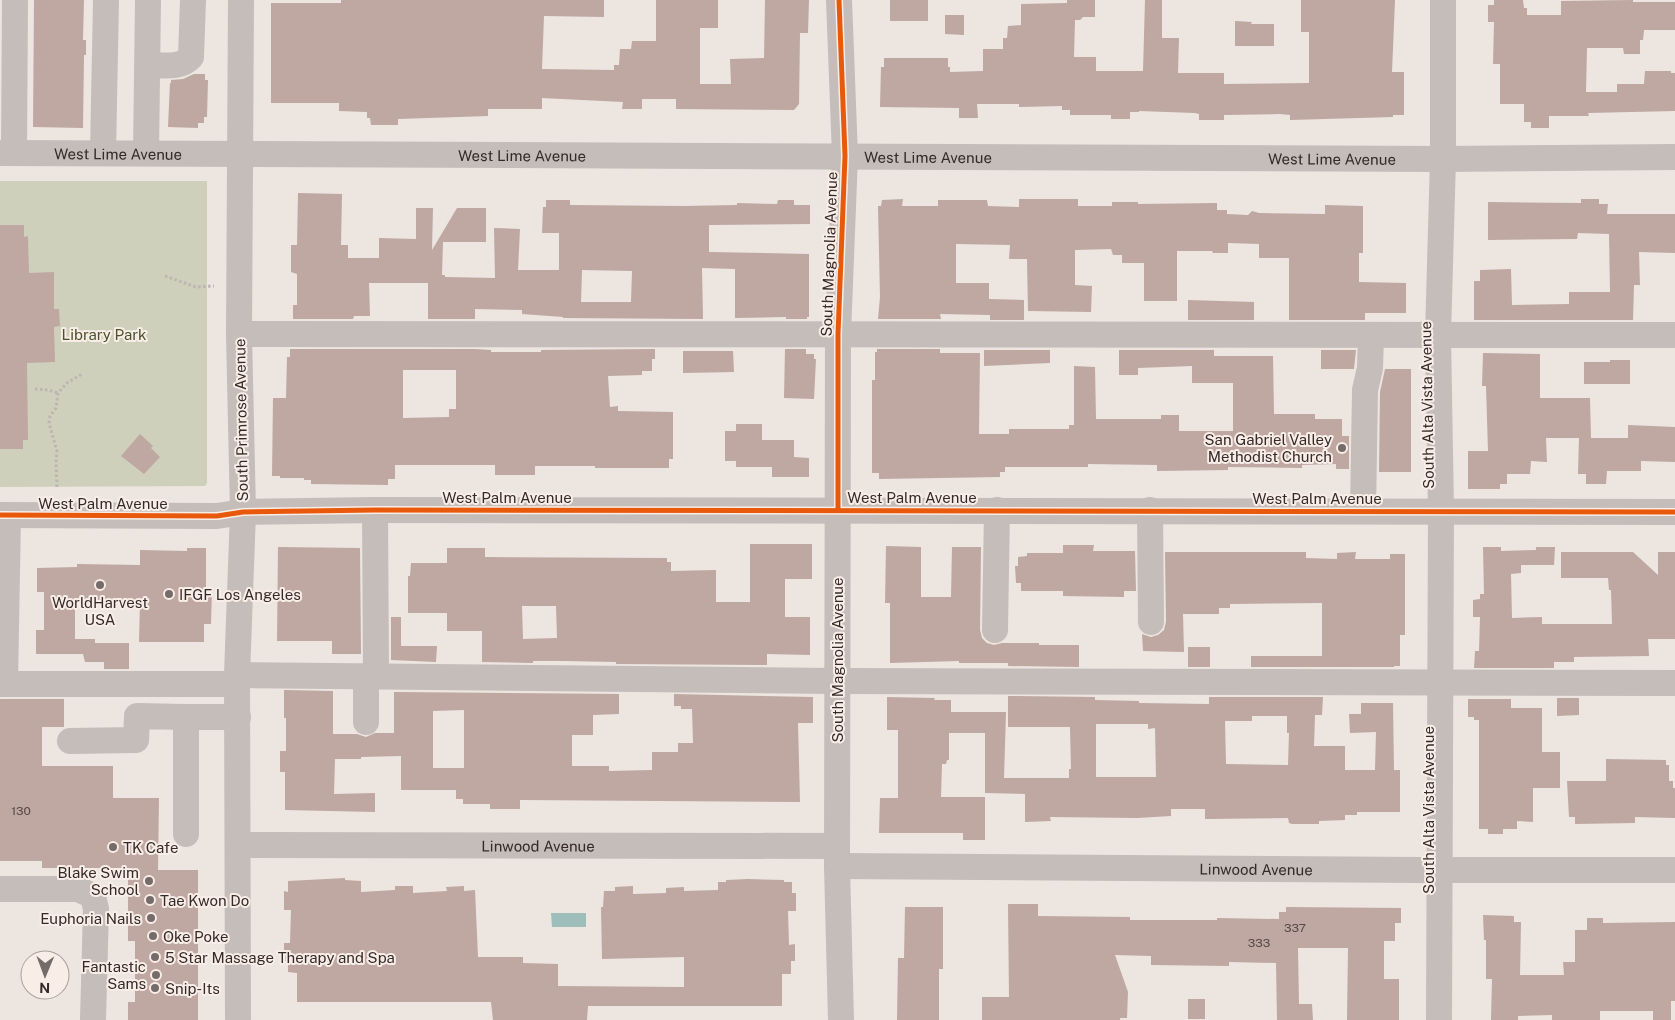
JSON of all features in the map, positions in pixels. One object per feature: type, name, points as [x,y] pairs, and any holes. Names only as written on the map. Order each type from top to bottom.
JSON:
[{"type":"street","points":[[7,153],[15,0]]},
{"type":"street","points":[[103,153],[106,0]]},
{"type":"street","points":[[146,153],[148,0]]},
{"type":"street","points":[[148,65],[180,65],[191,57],[193,0]]},
{"type":"street","name":"South Primrose Avenue","points":[[238,1020],[237,679],[242,512],[239,334],[241,0]]},
{"type":"street","name":"South Magnolia Avenue","points":[[839,0],[845,156],[838,334],[837,856],[841,1020]]},
{"type":"street","name":"South Alta Vista Avenue","points":[[1439,1020],[1441,511],[1438,335],[1443,159],[1443,0]]},
{"type":"street","name":"West Lime Avenue","points":[[7,153],[1443,159],[1675,157]]},
{"type":"street","points":[[239,334],[1675,336]]},
{"type":"street","points":[[1363,511],[1366,390],[1370,368],[1371,335]]},
{"type":"street","points":[[366,722],[371,676],[375,510]]},
{"type":"street","name":"West Palm Avenue","points":[[4,515],[216,516],[242,512],[375,510],[1675,512]]},
{"type":"street","points":[[995,630],[997,510]]},
{"type":"street","points":[[1150,510],[1151,622]]},
{"type":"street","points":[[4,515],[3,684],[371,676],[837,682],[1675,683]]},
{"type":"street","points":[[70,741],[136,740],[138,716],[238,717]]},
{"type":"street","points":[[186,717],[186,834]]},
{"type":"street","name":"Linwood Avenue","points":[[238,845],[1441,870],[1675,870]]},
{"type":"street","points":[[0,889],[78,890],[92,896],[96,909],[94,1020]]},
{"type":"path","points":[[165,276],[196,288],[214,286]]},
{"type":"path","points":[[57,487],[56,462],[58,450],[50,424],[50,416],[56,408],[58,393],[67,383],[82,374]]},
{"type":"path","points":[[34,389],[58,393]]},
{"type":"green space","name":"Library Park","points":[[0,181],[207,181],[207,483],[205,486],[0,487]]},
{"type":"water","points":[[551,913],[586,913],[586,927],[552,927]]},
{"type":"building","points":[[34,0],[84,0],[83,40],[86,40],[86,55],[84,55],[83,128],[33,127]]},
{"type":"building","points":[[341,0],[604,0],[604,17],[544,16],[542,69],[614,70],[614,65],[619,65],[620,49],[631,49],[632,41],[656,41],[656,0],[718,0],[718,28],[700,28],[700,84],[731,84],[730,59],[764,58],[765,0],[809,0],[808,33],[800,33],[799,104],[794,110],[676,109],[676,99],[642,99],[642,109],[622,109],[623,102],[542,98],[542,109],[488,109],[488,116],[398,119],[398,125],[371,125],[370,118],[367,118],[367,112],[339,111],[339,103],[271,103],[271,3],[341,3]]},
{"type":"building","points":[[890,0],[928,0],[928,21],[890,21]]},
{"type":"building","points":[[1067,0],[1095,0],[1095,17],[1083,17],[1080,20],[1075,20],[1074,57],[1096,57],[1096,71],[1143,71],[1145,0],[1162,0],[1162,38],[1179,38],[1178,73],[1224,73],[1224,84],[1309,83],[1309,32],[1301,32],[1301,0],[1395,0],[1392,72],[1404,72],[1404,115],[1393,115],[1393,117],[1290,120],[1290,115],[1280,114],[1224,115],[1224,120],[1199,120],[1199,114],[1195,113],[1139,111],[1130,112],[1130,119],[1111,119],[1111,115],[1070,115],[1070,110],[1062,110],[1062,106],[1019,107],[1019,104],[977,104],[978,118],[959,118],[959,108],[880,107],[881,67],[884,67],[884,58],[948,58],[950,72],[983,71],[983,49],[1003,49],[1003,38],[1007,38],[1008,26],[1021,25],[1021,4],[1067,3]]},
{"type":"building","points":[[1494,0],[1523,0],[1524,8],[1527,8],[1527,15],[1561,15],[1561,1],[1633,0],[1633,2],[1675,2],[1675,30],[1644,30],[1643,40],[1640,40],[1640,54],[1624,54],[1623,48],[1587,48],[1586,92],[1617,92],[1617,84],[1644,84],[1645,71],[1671,71],[1671,73],[1675,73],[1675,111],[1588,113],[1589,116],[1549,116],[1549,128],[1531,128],[1531,122],[1524,122],[1524,104],[1500,104],[1500,64],[1493,64],[1494,22],[1488,22],[1488,5],[1494,5]]},
{"type":"building","points":[[945,15],[964,15],[964,35],[945,34]]},
{"type":"building","points":[[1235,21],[1252,22],[1251,24],[1274,24],[1274,46],[1235,46]]},
{"type":"building","points":[[194,74],[205,74],[205,80],[208,80],[207,117],[204,117],[204,123],[198,123],[198,128],[168,127],[171,80],[183,79]]},
{"type":"building","points":[[298,193],[342,194],[341,245],[348,245],[348,258],[379,258],[379,238],[416,239],[416,208],[433,208],[432,250],[457,208],[486,208],[486,242],[443,242],[442,275],[445,275],[445,277],[495,278],[494,228],[520,229],[518,270],[559,270],[559,233],[542,233],[543,207],[546,207],[546,200],[570,200],[570,205],[684,206],[737,205],[737,203],[777,204],[778,200],[794,200],[794,205],[810,205],[810,224],[709,225],[709,252],[809,254],[809,317],[807,319],[786,319],[786,317],[735,318],[735,269],[702,268],[703,319],[563,318],[522,314],[522,310],[475,309],[475,319],[428,319],[428,283],[369,283],[370,316],[354,316],[353,319],[293,319],[293,305],[297,305],[297,274],[291,272],[291,245],[297,245]],"holes":[[[582,270],[632,271],[631,302],[581,302]]]},
{"type":"building","points":[[903,199],[902,206],[938,206],[938,200],[987,200],[988,206],[1019,207],[1019,199],[1078,199],[1078,206],[1112,206],[1112,202],[1138,202],[1138,204],[1217,203],[1217,210],[1227,210],[1227,214],[1248,215],[1252,211],[1259,213],[1325,214],[1325,205],[1363,206],[1363,253],[1359,253],[1359,282],[1406,283],[1406,313],[1365,313],[1365,320],[1289,320],[1289,258],[1259,258],[1259,244],[1228,243],[1228,253],[1177,251],[1177,301],[1144,301],[1144,263],[1122,263],[1122,255],[1113,255],[1111,249],[1075,250],[1075,285],[1092,286],[1091,312],[1028,311],[1027,259],[1009,259],[1010,245],[956,244],[956,283],[989,283],[989,299],[1024,300],[1024,320],[990,320],[990,315],[940,314],[941,319],[878,319],[880,297],[878,206],[881,206],[882,200]]},
{"type":"building","points":[[1581,199],[1599,199],[1599,204],[1608,204],[1607,214],[1675,214],[1675,253],[1639,252],[1640,285],[1634,285],[1633,320],[1474,320],[1474,281],[1480,281],[1480,270],[1511,269],[1512,305],[1569,304],[1569,292],[1610,292],[1609,234],[1578,233],[1577,239],[1488,240],[1488,202],[1581,203]]},
{"type":"building","points":[[0,225],[24,225],[24,237],[28,236],[29,273],[54,272],[54,309],[59,309],[60,326],[54,327],[55,362],[27,363],[28,440],[23,440],[23,449],[0,449]]},
{"type":"building","points":[[1188,300],[1254,302],[1254,320],[1188,320]]},
{"type":"building","points":[[290,349],[475,349],[491,350],[491,352],[541,352],[541,350],[655,349],[655,359],[652,359],[652,371],[642,371],[642,375],[608,376],[610,407],[618,406],[618,411],[673,412],[673,459],[669,459],[669,468],[535,466],[535,475],[495,475],[495,465],[395,465],[395,479],[388,479],[388,485],[311,484],[311,480],[304,480],[304,478],[272,476],[273,398],[286,398],[287,357],[290,357]],"holes":[[[403,370],[456,370],[456,409],[449,409],[449,417],[403,418]]]},
{"type":"building","points":[[785,349],[806,349],[806,354],[814,354],[814,359],[816,359],[814,399],[784,398]]},
{"type":"building","points":[[877,349],[940,349],[940,353],[980,353],[979,434],[1009,434],[1009,429],[1069,429],[1069,425],[1074,425],[1074,366],[1095,367],[1096,419],[1161,419],[1161,415],[1179,415],[1179,431],[1233,431],[1233,383],[1192,383],[1192,366],[1138,368],[1138,375],[1119,375],[1119,350],[1214,350],[1214,356],[1273,356],[1274,414],[1315,414],[1315,419],[1342,419],[1342,436],[1349,436],[1349,469],[1336,469],[1336,464],[1302,465],[1302,468],[1228,467],[1228,470],[1157,471],[1157,465],[1088,464],[1088,467],[1005,467],[1005,472],[1000,472],[1000,477],[879,479],[879,473],[872,473],[872,380],[875,380],[875,352],[877,352]]},
{"type":"building","points":[[984,350],[1050,350],[1050,363],[984,366]]},
{"type":"building","points":[[1321,350],[1356,350],[1354,369],[1321,369]]},
{"type":"building","points":[[683,351],[733,351],[734,372],[683,373]]},
{"type":"building","points":[[1483,353],[1540,354],[1540,398],[1590,398],[1591,438],[1546,438],[1547,462],[1531,461],[1530,474],[1507,474],[1507,484],[1500,484],[1500,489],[1468,489],[1468,451],[1488,451],[1486,386],[1482,386]]},
{"type":"building","points":[[1610,360],[1630,360],[1630,384],[1584,384],[1584,362],[1610,362]]},
{"type":"building","points":[[1385,369],[1411,369],[1411,472],[1379,472],[1380,392]]},
{"type":"building","points":[[736,424],[762,424],[762,440],[794,440],[794,457],[809,458],[809,477],[772,477],[772,467],[736,467],[736,461],[725,461],[725,431],[736,431]]},
{"type":"building","points":[[1628,425],[1675,427],[1675,462],[1641,461],[1641,471],[1607,471],[1606,484],[1586,484],[1586,474],[1578,474],[1579,438],[1628,438]]},
{"type":"building","points":[[140,434],[153,446],[151,448],[160,457],[144,474],[121,456]]},
{"type":"building","points":[[750,544],[812,544],[812,579],[785,579],[785,617],[810,617],[810,655],[767,654],[767,665],[616,664],[616,662],[564,661],[533,661],[533,663],[482,662],[482,631],[447,631],[447,613],[408,613],[408,576],[410,576],[411,563],[447,563],[447,548],[485,548],[485,557],[667,558],[667,562],[671,562],[671,571],[716,570],[716,602],[750,602]],"holes":[[[522,606],[556,606],[557,638],[523,639]]]},
{"type":"building","points":[[1063,545],[1094,545],[1093,551],[1135,551],[1136,591],[1124,591],[1124,597],[1063,596],[1063,591],[1021,591],[1021,583],[1016,583],[1015,566],[1018,566],[1018,557],[1027,556],[1027,553],[1063,553]]},
{"type":"building","points":[[886,546],[921,547],[921,597],[951,597],[952,547],[981,547],[980,630],[982,638],[987,643],[994,645],[1002,643],[1039,643],[1039,645],[1079,645],[1079,667],[1008,666],[1008,663],[959,663],[959,661],[890,663],[890,603],[885,603]]},
{"type":"building","points":[[278,547],[360,548],[361,654],[332,654],[332,641],[277,641]]},
{"type":"building","points":[[1483,547],[1501,547],[1501,551],[1536,550],[1536,547],[1555,547],[1554,565],[1521,565],[1521,573],[1511,574],[1512,618],[1542,617],[1542,624],[1612,624],[1611,590],[1609,590],[1608,578],[1561,578],[1561,552],[1633,552],[1658,575],[1658,552],[1675,552],[1675,639],[1648,639],[1649,656],[1574,657],[1574,662],[1554,662],[1554,668],[1474,668],[1475,651],[1479,651],[1480,617],[1473,617],[1473,600],[1480,599],[1480,594],[1484,594]]},
{"type":"building","points":[[187,548],[206,548],[206,590],[212,590],[211,624],[204,624],[204,642],[139,642],[140,602],[75,601],[75,639],[95,639],[95,643],[129,643],[129,669],[104,669],[104,662],[85,662],[83,654],[36,654],[36,630],[44,630],[44,592],[37,592],[37,568],[77,567],[77,564],[140,565],[140,550],[187,551]]},
{"type":"building","points":[[1165,552],[1306,552],[1306,558],[1337,559],[1337,553],[1356,552],[1355,559],[1390,559],[1390,554],[1405,554],[1405,635],[1400,635],[1400,666],[1251,667],[1251,656],[1322,656],[1322,603],[1230,604],[1230,608],[1219,608],[1219,614],[1183,614],[1184,652],[1143,651],[1142,634],[1151,637],[1158,635],[1164,630],[1166,622]]},
{"type":"building","points":[[391,617],[401,617],[401,646],[437,646],[436,662],[391,660]]},
{"type":"building","points":[[1188,647],[1210,647],[1210,667],[1188,667]]},
{"type":"building","points":[[284,690],[333,691],[333,734],[357,734],[366,737],[375,733],[394,733],[394,692],[619,694],[619,714],[593,715],[593,735],[572,735],[572,766],[609,766],[609,771],[652,770],[652,752],[678,752],[678,743],[693,743],[692,709],[681,709],[681,706],[674,706],[674,694],[813,697],[813,723],[798,723],[800,802],[520,800],[520,809],[490,809],[490,804],[463,804],[463,799],[456,799],[456,790],[401,790],[401,756],[335,759],[334,794],[375,793],[375,812],[285,810],[285,772],[280,772],[280,751],[286,751],[286,718],[284,718]],"holes":[[[464,710],[464,768],[433,768],[433,711]]]},
{"type":"building","points":[[1008,696],[1095,697],[1095,700],[1139,701],[1139,703],[1209,704],[1209,697],[1323,697],[1322,715],[1315,715],[1314,746],[1345,746],[1345,770],[1375,770],[1376,732],[1350,733],[1349,714],[1361,714],[1361,703],[1393,703],[1394,770],[1400,770],[1400,812],[1357,812],[1357,815],[1345,815],[1345,820],[1319,821],[1319,824],[1292,824],[1289,823],[1288,818],[1205,819],[1205,809],[1171,809],[1171,816],[1137,818],[1050,817],[1051,821],[1025,822],[1025,794],[985,793],[985,733],[949,733],[949,760],[947,760],[946,764],[942,764],[941,797],[985,797],[985,840],[963,840],[963,833],[879,833],[880,798],[898,798],[898,730],[887,730],[887,697],[951,700],[951,712],[1006,712],[1004,778],[1069,778],[1069,769],[1071,769],[1070,727],[1008,727]],"holes":[[[1252,716],[1287,716],[1287,733],[1289,733],[1288,765],[1226,764],[1225,721],[1252,721]],[[1096,724],[1148,724],[1148,729],[1155,728],[1156,777],[1096,777]]]},
{"type":"building","points":[[1557,698],[1579,698],[1579,715],[1557,716]]},
{"type":"building","points":[[0,699],[64,699],[64,727],[42,727],[42,766],[113,766],[113,798],[159,798],[158,870],[198,870],[198,1020],[128,1020],[128,1002],[135,1002],[135,941],[128,941],[128,868],[42,868],[42,861],[0,861]]},
{"type":"building","points":[[1468,699],[1511,699],[1511,708],[1542,708],[1542,752],[1560,752],[1560,788],[1533,788],[1533,822],[1517,821],[1517,829],[1503,829],[1503,834],[1488,834],[1488,829],[1479,829],[1479,720],[1474,720],[1474,717],[1468,717]]},
{"type":"building","points":[[1606,759],[1666,760],[1666,765],[1669,765],[1669,781],[1673,781],[1673,788],[1675,788],[1675,818],[1635,817],[1635,823],[1575,824],[1575,817],[1569,817],[1567,781],[1606,781]]},
{"type":"building","points":[[345,878],[345,880],[361,881],[361,892],[395,890],[395,886],[413,886],[413,893],[447,891],[446,887],[464,886],[464,891],[475,890],[478,957],[523,957],[523,963],[558,964],[558,986],[684,987],[684,957],[602,959],[601,907],[603,907],[604,891],[615,891],[615,887],[633,886],[633,894],[666,893],[666,888],[684,887],[684,891],[718,890],[718,882],[726,882],[726,880],[784,880],[784,882],[792,882],[792,893],[796,893],[796,911],[788,911],[789,945],[795,944],[795,961],[791,961],[791,974],[782,974],[782,1006],[588,1006],[587,1020],[493,1020],[491,1002],[297,1002],[297,973],[288,972],[288,961],[284,961],[284,943],[290,943],[291,910],[284,910],[284,891],[288,892],[288,881]]},
{"type":"building","points":[[1008,904],[1038,904],[1038,916],[1130,917],[1130,920],[1279,919],[1279,912],[1286,912],[1286,907],[1401,908],[1401,923],[1395,923],[1395,941],[1384,941],[1384,979],[1399,979],[1399,1020],[1347,1020],[1348,948],[1298,948],[1299,1004],[1312,1004],[1313,1020],[1277,1020],[1276,963],[1229,962],[1229,966],[1151,965],[1151,956],[1115,955],[1128,992],[1127,1018],[1120,1018],[1120,1020],[982,1020],[982,997],[1009,997]]},
{"type":"building","points":[[905,907],[943,907],[943,969],[939,969],[939,1020],[897,1020],[898,958],[904,958]]},
{"type":"building","points":[[1483,915],[1514,916],[1514,922],[1521,922],[1520,975],[1564,975],[1563,962],[1575,962],[1575,930],[1587,930],[1587,918],[1603,918],[1603,923],[1675,922],[1675,1001],[1671,1001],[1671,1020],[1653,1020],[1653,1011],[1600,1011],[1600,1020],[1552,1020],[1552,1015],[1518,1016],[1518,1020],[1491,1020],[1492,979],[1486,979],[1486,940],[1484,940]]},
{"type":"building","points":[[1188,999],[1205,999],[1205,1019],[1188,1019]]},
{"type":"cycle path","points":[[838,510],[838,334],[845,156],[839,0]]},
{"type":"cycle path","points":[[0,515],[217,516],[243,512],[375,510],[1675,512]]},
{"type":"place","name":"San Gabriel Valley Methodist Church","points":[[1342,448]]},
{"type":"place","name":"WorldHarvest USA","points":[[100,585]]},
{"type":"place","name":"IFGF Los Angeles","points":[[169,594]]},
{"type":"place","name":"TK Cafe","points":[[113,847]]},
{"type":"place","name":"Blake Swim School","points":[[149,881]]},
{"type":"place","name":"Tae Kwon Do","points":[[150,900]]},
{"type":"place","name":"Euphoria Nails","points":[[151,918]]},
{"type":"place","name":"Oke Poke","points":[[153,936]]},
{"type":"place","name":"5 Star Massage Therapy and Spa","points":[[155,957]]},
{"type":"place","name":"Fantastic Sams","points":[[156,975]]},
{"type":"place","name":"Snip-Its","points":[[155,988]]}]
